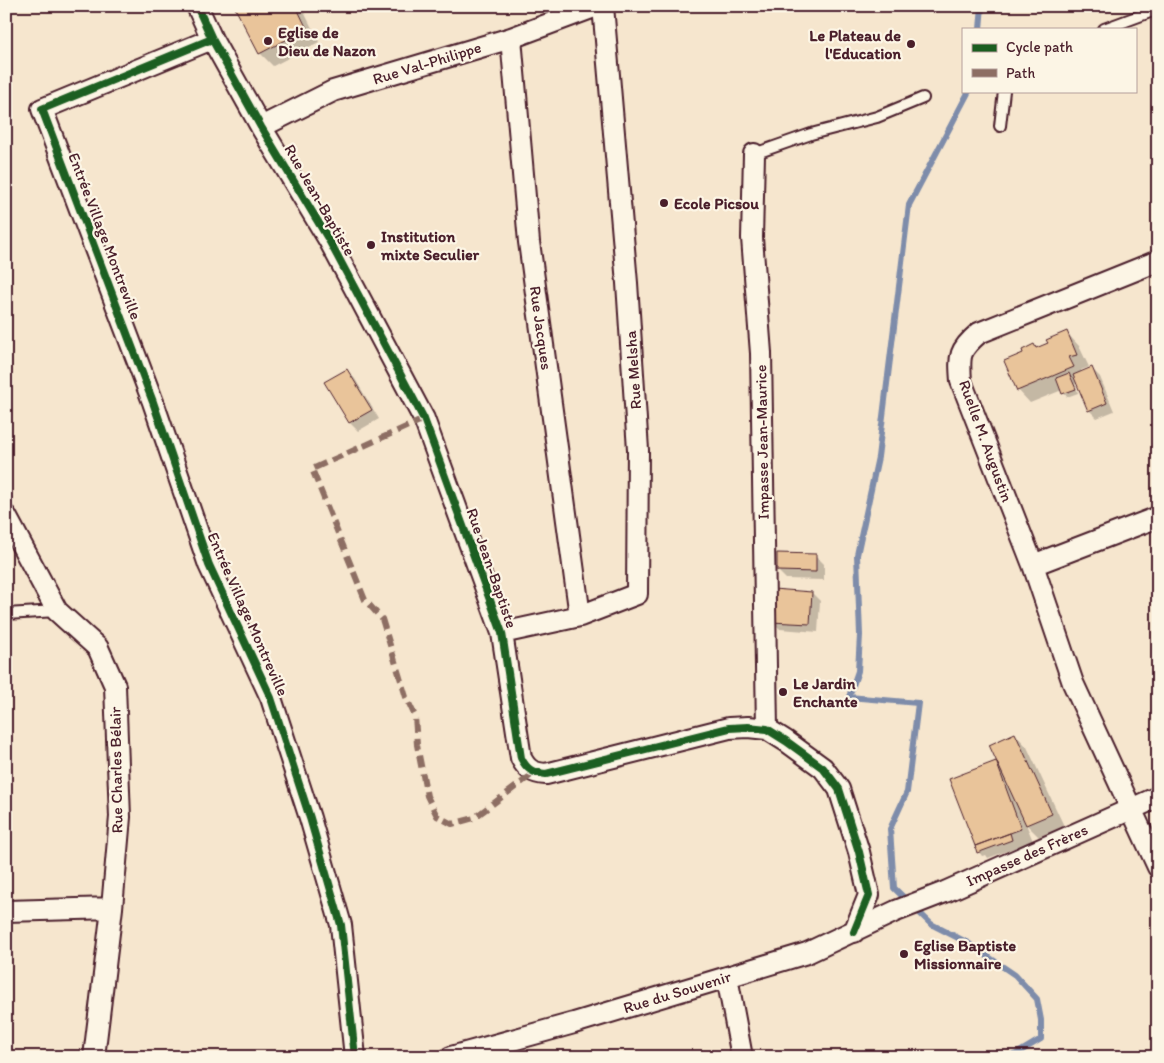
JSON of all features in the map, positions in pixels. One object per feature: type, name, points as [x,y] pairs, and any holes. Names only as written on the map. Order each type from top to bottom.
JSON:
[{"type":"street","name":"Rue Jean-Baptiste","points":[[197,6],[212,39],[261,127],[329,240],[424,419],[502,633],[521,758],[526,767],[534,773],[546,774],[729,728],[748,727],[767,730],[786,741],[823,768],[839,788],[859,852],[869,895],[854,932]]},
{"type":"street","name":"Rue Val-Philippe","points":[[261,127],[334,92],[511,38],[596,6]]},
{"type":"street","name":"Rue Melsha","points":[[502,633],[580,616],[637,594],[638,450],[627,283],[603,6]]},
{"type":"street","name":"Rue Jacques","points":[[511,38],[529,242],[580,616]]},
{"type":"street","name":"Entrée Village Montreville","points":[[212,39],[42,109],[153,402],[209,565],[271,698],[310,818],[340,925],[355,1057]]},
{"type":"street","name":"Impasse Jean-Maurice","points":[[754,154],[752,238],[761,353],[767,730]]},
{"type":"street","name":"Ruelle M. Augustin","points":[[1158,261],[979,332],[965,345],[960,361],[961,381],[1033,565],[1073,683],[1158,867]]},
{"type":"street","name":"Rue Charles Bélair","points":[[6,516],[57,611],[98,648],[115,686],[120,817],[112,908],[94,1057]]},
{"type":"street","points":[[1033,565],[1158,517]]},
{"type":"street","name":"Impasse des Frères","points":[[896,911],[945,892],[1158,797]]},
{"type":"street","points":[[6,911],[112,908]]},
{"type":"street","name":"Rue du Souvenir","points":[[452,1057],[574,1023],[807,953],[896,911]]},
{"type":"street","points":[[727,977],[742,1057]]},
{"type":"lane","points":[[1107,28],[1158,9]]},
{"type":"lane","points":[[1000,126],[1004,92]]},
{"type":"lane","points":[[754,154],[811,134],[877,117],[922,98]]},
{"type":"lane","points":[[6,614],[57,611]]},
{"type":"building","name":"Eglise de Dieu de Nazon","points":[[234,6],[296,6],[307,29],[259,54]]},
{"type":"building","points":[[1067,331],[1077,355],[1069,357],[1074,367],[1017,391],[1004,361],[1023,353],[1022,350],[1034,344],[1036,348],[1048,343],[1046,340]]},
{"type":"building","points":[[1092,367],[1107,403],[1088,411],[1073,375]]},
{"type":"building","points":[[347,369],[372,410],[349,423],[324,382]]},
{"type":"building","points":[[1069,373],[1076,389],[1062,394],[1056,378]]},
{"type":"building","points":[[777,553],[816,554],[816,572],[777,571]]},
{"type":"building","points":[[773,589],[812,592],[810,624],[771,622]]},
{"type":"building","points":[[1015,733],[1052,814],[1026,825],[989,745]]},
{"type":"building","points":[[996,761],[1021,829],[975,846],[949,779]]},
{"type":"building","points":[[1010,833],[1012,840],[977,853],[975,846]]},
{"type":"waterway","points":[[980,28],[982,6]]},
{"type":"waterway","points":[[968,92],[909,205],[878,457],[857,555],[860,635],[858,671],[849,697],[918,703],[907,792],[890,829],[894,888],[931,924],[968,943],[1015,975],[1037,999],[1041,1020],[1041,1039],[1008,1057]]},
{"type":"marked path","points":[[424,419],[312,469],[365,600],[382,619],[406,697],[415,716],[417,745],[427,796],[437,816],[452,824],[474,818],[534,773]]},
{"type":"cycle path","points":[[197,6],[212,39],[261,127],[329,240],[424,419],[502,633],[521,758],[528,768],[534,772],[546,774],[729,728],[767,729],[823,768],[839,789],[859,852],[869,895],[854,932]]},
{"type":"cycle path","points":[[212,39],[42,109],[153,402],[209,565],[271,698],[310,818],[341,925],[355,1057]]},
{"type":"place","name":"Eglise de Dieu de Nazon","points":[[268,41]]},
{"type":"place","name":"Le Plateau de l'Education","points":[[911,44]]},
{"type":"place","name":"Ecole Picsou","points":[[664,203]]},
{"type":"place","name":"Institution mixte Seculier","points":[[371,245]]},
{"type":"place","name":"Le Jardin Enchante","points":[[783,692]]},
{"type":"place","name":"Eglise Baptiste Missionnaire","points":[[904,954]]}]
